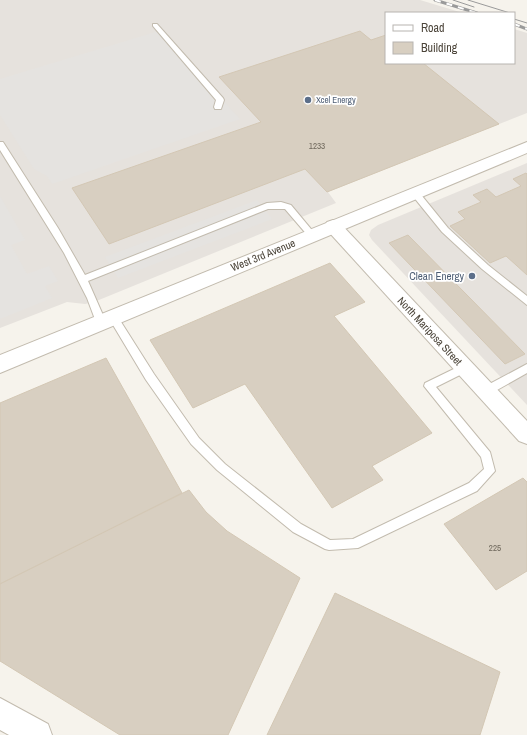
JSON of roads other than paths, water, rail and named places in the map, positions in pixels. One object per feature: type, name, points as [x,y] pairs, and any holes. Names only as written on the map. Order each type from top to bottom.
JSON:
[{"type":"street","name":"West 3rd Avenue","points":[[0,364],[527,147]]},
{"type":"street","name":"North Mariposa Street","points":[[333,226],[527,435]]},
{"type":"street","points":[[0,713],[37,735]]},
{"type":"lane","points":[[155,25],[220,100],[218,107]]},
{"type":"lane","points":[[0,144],[71,258],[94,302],[150,377],[195,441],[221,467],[297,528],[329,545],[354,544],[473,487],[490,471],[486,455],[429,386],[464,368]]},
{"type":"lane","points":[[415,193],[445,230],[485,267],[527,301]]},
{"type":"lane","points":[[82,280],[267,206],[281,204],[288,207],[312,235]]},
{"type":"lane","points":[[486,391],[527,368]]},
{"type":"tram line","points":[[453,0],[474,7]]},
{"type":"tram line","points":[[468,0],[507,12]]},
{"type":"tram line","points":[[515,19],[527,23]]},
{"type":"railway","points":[[435,0],[474,12]]},
{"type":"railway","points":[[515,24],[527,29]]},
{"type":"place","name":"Xcel Energy","points":[[308,100]]},
{"type":"place","name":"Clean Energy","points":[[472,276]]}]
